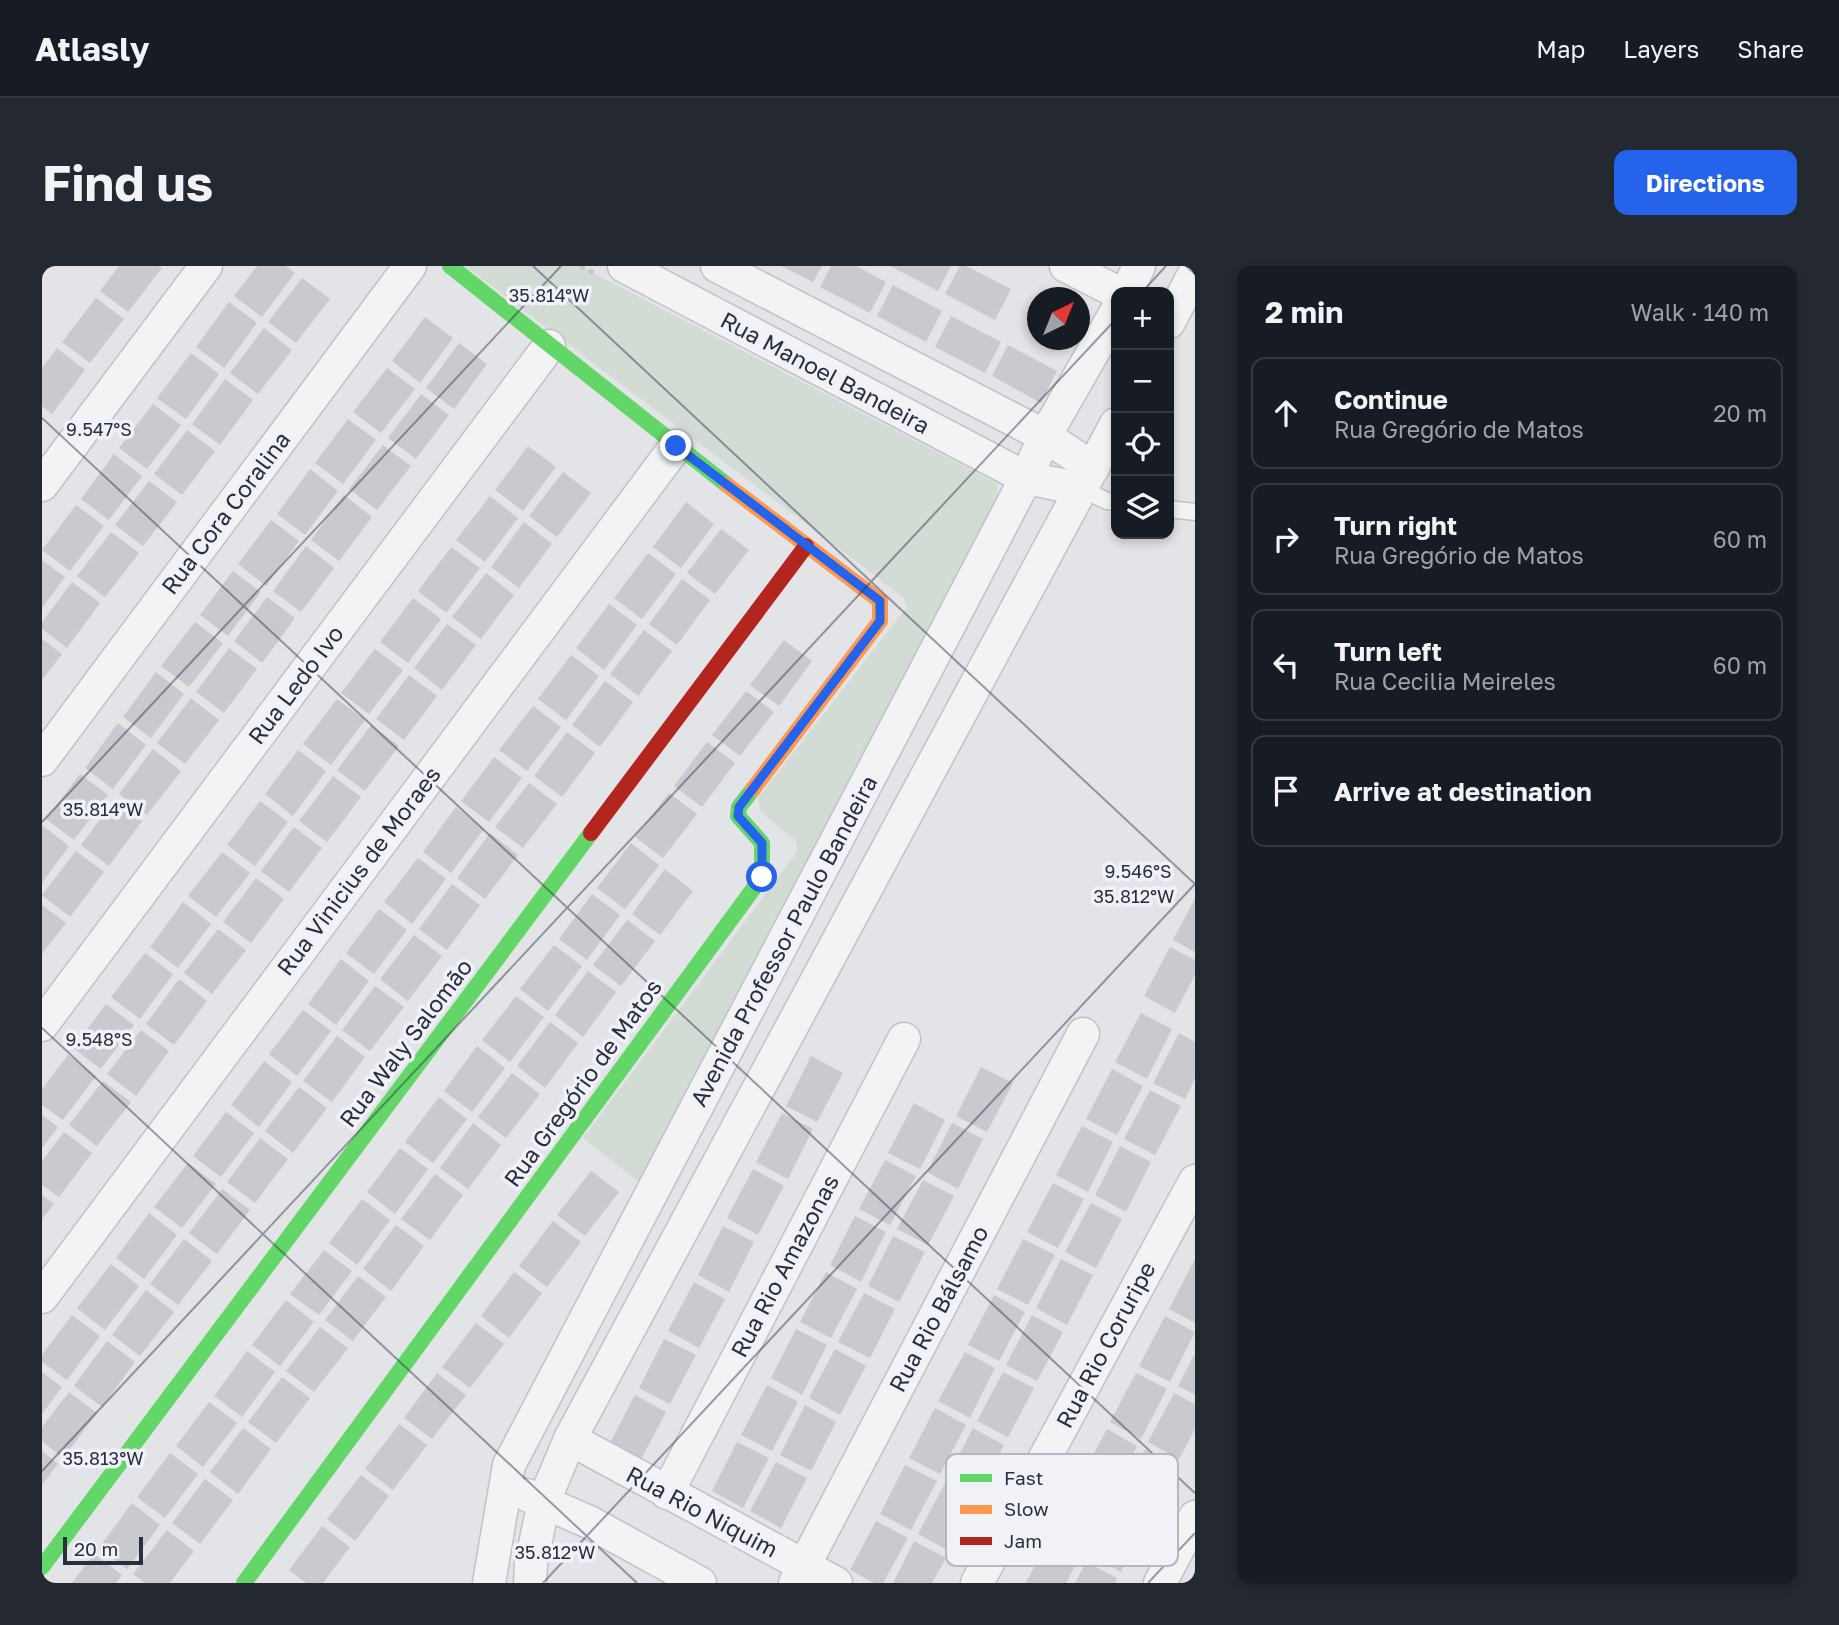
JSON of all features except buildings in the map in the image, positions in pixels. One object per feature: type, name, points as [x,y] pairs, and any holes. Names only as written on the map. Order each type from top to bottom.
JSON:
[{"type":"street","points":[[42,485],[206,266]]},
{"type":"street","name":"Rua Cora Coralina","points":[[42,760],[410,266]]},
{"type":"street","points":[[450,266],[676,446],[806,545]]},
{"type":"street","name":"Rua Manoel Bandeira","points":[[624,266],[1026,478],[1088,479]]},
{"type":"street","points":[[1066,266],[1111,289]]},
{"type":"street","points":[[1129,287],[1139,266]]},
{"type":"street","points":[[720,318],[729,272]]},
{"type":"street","name":"Rua Manoel Bandeira","points":[[729,272],[1045,436],[1088,479]]},
{"type":"street","points":[[1174,312],[1195,272]]},
{"type":"street","name":"Avenida Professor Paulo Bandeira","points":[[489,1583],[509,1465],[1026,478],[1045,436],[1111,321]]},
{"type":"street","name":"Rua Ledo Ivo","points":[[42,1025],[550,346]]},
{"type":"street","points":[[530,1583],[531,1564],[544,1501],[570,1439],[1111,434]]},
{"type":"street","name":"Rua Vinicius de Moraes","points":[[42,1297],[676,446]]},
{"type":"street","name":"Rua Gregório de Matos","points":[[244,1583],[762,877],[762,843],[738,816],[739,807],[880,621],[880,601],[806,545]]},
{"type":"street","name":"Rua Waly Salomão","points":[[42,1567],[806,545]]},
{"type":"street","name":"Rua Rio Bálsamo","points":[[800,1575],[1083,1034]]},
{"type":"street","name":"Rua Rio Amazonas","points":[[667,1493],[904,1039]]},
{"type":"street","name":"Rua Rio Coruripe","points":[[1047,1454],[1195,1181]]},
{"type":"street","name":"Rua Rio Niquim","points":[[570,1439],[667,1493],[800,1575],[836,1583]]},
{"type":"street","points":[[504,1487],[544,1501],[589,1522],[700,1583]]},
{"type":"street","points":[[1178,1549],[1195,1517]]},
{"type":"street","name":"Rua Rio Coruripe","points":[[977,1583],[986,1566]]},
{"type":"street","points":[[1160,1583],[1169,1566]]},
{"type":"lane","points":[[1088,479],[1107,501],[1111,501]]},
{"type":"lane","points":[[1174,510],[1195,512]]},
{"type":"shaded area","points":[[465,266],[580,266],[996,483],[998,495],[639,1182],[583,1138],[797,852],[796,841],[761,812],[758,798],[907,607],[903,597]]},
{"type":"traffic: fast","points":[[450,266],[727,485]]},
{"type":"traffic: fast","points":[[244,1583],[762,877],[762,843],[738,816],[739,807],[753,789]]},
{"type":"traffic: fast","points":[[42,1567],[591,833]]},
{"type":"traffic: slow","points":[[727,485],[880,601],[880,621],[753,789]]},
{"type":"traffic: jam","points":[[591,833],[806,546]]},
{"type":"route","points":[[676,446],[880,601],[880,621],[739,807],[738,816],[762,843],[762,877]]}]
